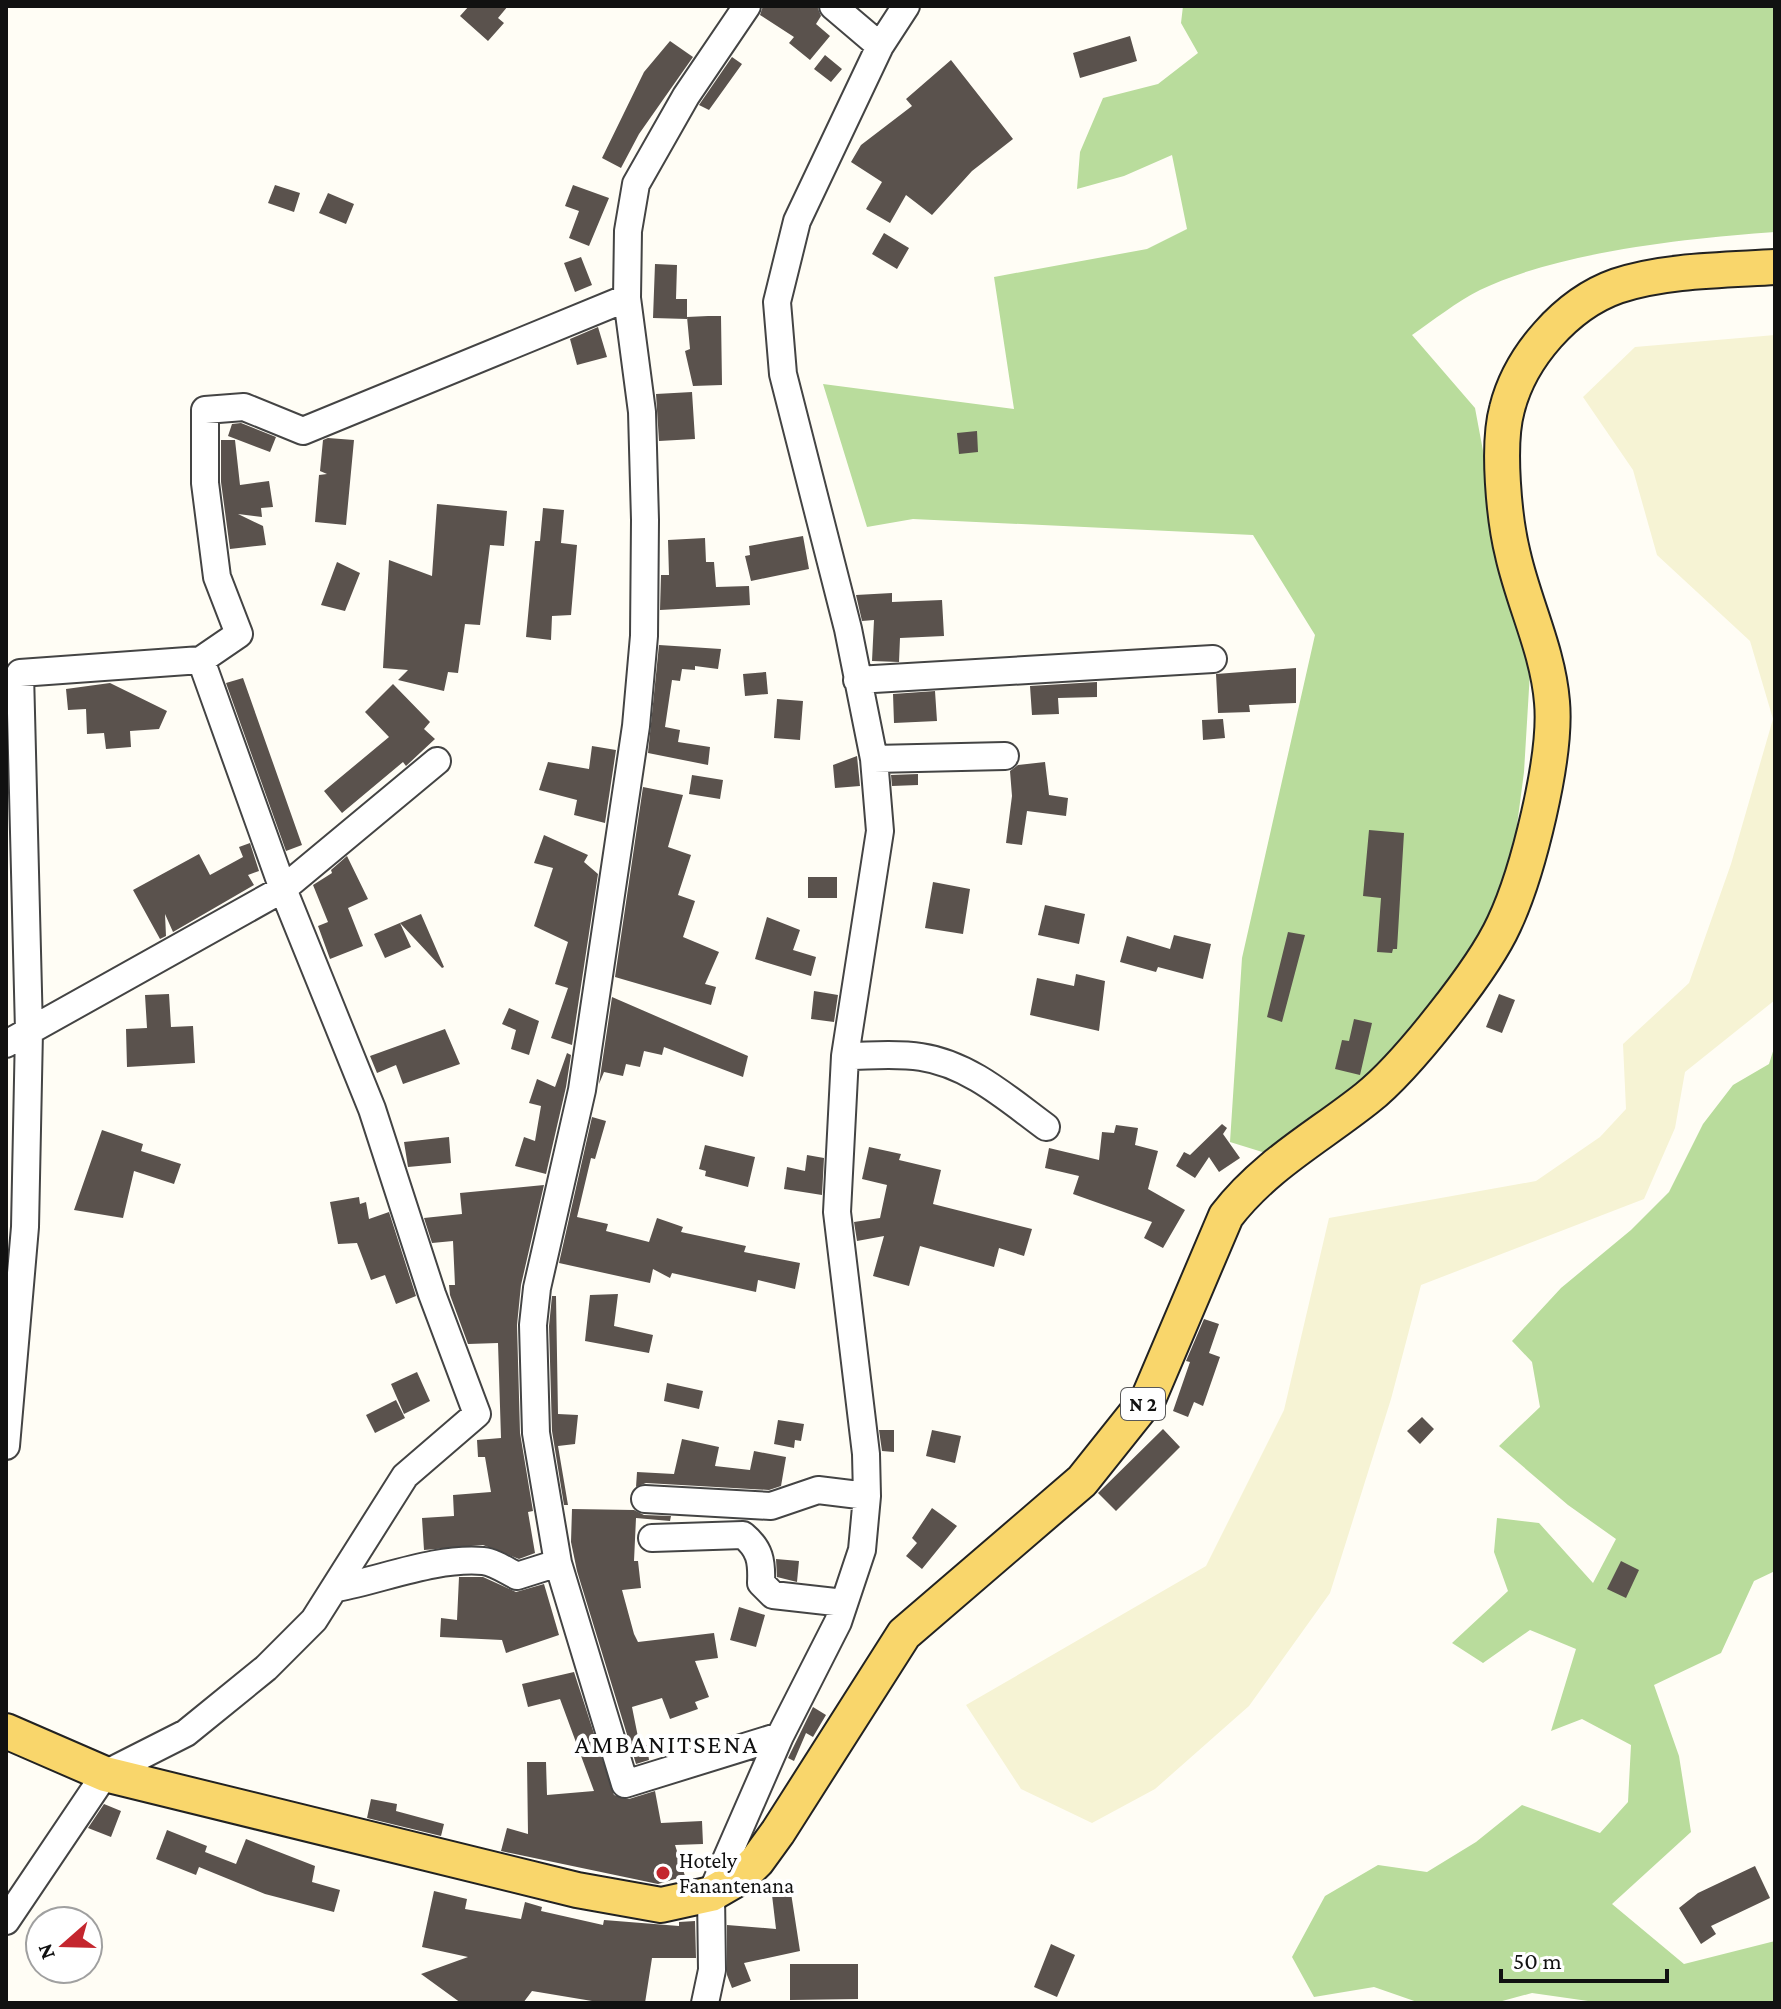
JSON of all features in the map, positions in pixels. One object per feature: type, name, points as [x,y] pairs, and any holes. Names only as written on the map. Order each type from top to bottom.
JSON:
[{"type":"main road","name":"N 2","points":[[6,1731],[105,1774],[577,1890],[661,1905],[711,1894],[742,1876],[757,1861],[904,1634],[1082,1481],[1109,1451],[1149,1397],[1226,1216],[1244,1192],[1282,1158],[1368,1097],[1393,1074],[1481,963],[1504,924],[1533,838],[1553,705],[1548,669],[1512,554],[1503,482],[1506,411],[1524,365],[1567,315],[1617,286],[1694,273],[1775,267]]},
{"type":"street","points":[[747,6],[686,96],[636,184],[628,231],[627,298],[642,412],[644,636],[636,726],[582,1090],[537,1288],[533,1325],[536,1433],[558,1563],[625,1784],[780,1736]]},
{"type":"street","points":[[833,6],[880,46]]},
{"type":"street","points":[[705,2003],[712,1970],[711,1894],[780,1736],[838,1622],[862,1550],[867,1496],[866,1454],[837,1212],[845,1056],[880,831],[874,759],[848,629],[783,374],[777,302],[797,221],[880,46],[906,6]]},
{"type":"street","points":[[6,1446],[25,1227],[16,941],[20,673],[201,660],[239,634],[217,577],[205,483],[205,410],[244,407],[303,431],[627,298]]},
{"type":"street","points":[[857,680],[1213,659]]},
{"type":"street","points":[[6,1921],[105,1774],[186,1733],[266,1668],[314,1620],[405,1476],[477,1414],[432,1294],[372,1109],[283,889],[201,660]]},
{"type":"street","points":[[874,759],[1005,756]]},
{"type":"street","points":[[17,1038],[283,889],[437,761]]},
{"type":"street","points":[[845,1056],[921,1057],[952,1067],[981,1079],[1046,1127]]},
{"type":"street","points":[[645,1499],[771,1506],[818,1490],[867,1496]]},
{"type":"street","points":[[652,1538],[743,1535],[754,1545],[762,1561],[761,1583],[773,1595],[844,1603]]},
{"type":"street","points":[[337,1588],[385,1579],[437,1562],[486,1561],[517,1576],[558,1563]]},
{"type":"shaded area","points":[[1775,335],[1775,1000],[1685,1072],[1675,1128],[1644,1199],[1421,1285],[1391,1399],[1330,1593],[1249,1706],[1155,1789],[1092,1823],[1021,1789],[966,1705],[1206,1566],[1284,1410],[1329,1218],[1536,1181],[1600,1137],[1626,1109],[1623,1044],[1689,983],[1731,864],[1773,719],[1750,641],[1657,555],[1633,470],[1583,397],[1635,347]]},
{"type":"green space","points":[[1183,6],[1775,6],[1775,232],[1664,243],[1547,266],[1480,290],[1412,335],[1475,408],[1492,499],[1533,622],[1524,772],[1504,924],[1444,1010],[1282,1158],[1230,1142],[1242,958],[1315,635],[1253,535],[913,519],[867,527],[823,384],[1014,409],[994,277],[1147,249],[1187,229],[1172,155],[1124,176],[1077,189],[1080,152],[1103,98],[1158,84],[1198,53],[1181,23]]},
{"type":"green space","points":[[1775,1045],[1775,1571],[1754,1581],[1721,1653],[1654,1685],[1679,1756],[1691,1832],[1612,1904],[1684,1964],[1775,1941],[1775,2003],[1602,2003],[1532,1993],[1495,2003],[1420,2003],[1374,1987],[1314,1997],[1292,1957],[1325,1896],[1378,1865],[1427,1872],[1476,1842],[1522,1805],[1600,1833],[1628,1802],[1631,1745],[1582,1719],[1551,1731],[1576,1649],[1530,1630],[1483,1663],[1452,1643],[1508,1591],[1494,1552],[1497,1518],[1539,1523],[1593,1583],[1616,1539],[1568,1505],[1499,1446],[1540,1407],[1532,1362],[1512,1341],[1561,1288],[1631,1230],[1669,1192],[1703,1124],[1733,1085],[1769,1064]]},
{"type":"building","points":[[469,6],[508,6],[498,18],[504,23],[488,41],[460,16]]},
{"type":"building","points":[[763,6],[817,6],[821,16],[816,24],[830,36],[810,60],[789,43],[794,37],[760,15]]},
{"type":"building","points":[[1130,36],[1137,61],[1080,78],[1073,53]]},
{"type":"building","points":[[670,41],[693,57],[639,134],[621,168],[602,158],[644,72]]},
{"type":"building","points":[[825,55],[842,69],[831,82],[814,69]]},
{"type":"building","points":[[732,57],[742,64],[709,110],[699,105]]},
{"type":"building","points":[[951,60],[1013,139],[972,171],[932,215],[906,195],[890,223],[866,209],[882,182],[851,162],[861,145],[912,106],[906,99]]},
{"type":"building","points":[[275,185],[300,193],[294,212],[268,203]]},
{"type":"building","points":[[573,185],[609,198],[589,246],[569,238],[579,211],[565,206]]},
{"type":"building","points":[[328,193],[354,204],[346,224],[319,213]]},
{"type":"building","points":[[884,233],[909,248],[897,269],[872,254]]},
{"type":"building","points":[[581,257],[592,285],[575,292],[564,263]]},
{"type":"building","points":[[655,264],[677,265],[676,299],[687,299],[687,319],[653,318]]},
{"type":"building","points":[[721,316],[722,385],[693,386],[685,351],[690,349],[687,317]]},
{"type":"building","points":[[598,327],[607,357],[577,365],[570,339]]},
{"type":"building","points":[[692,392],[695,439],[659,441],[656,394]]},
{"type":"building","points":[[241,423],[276,437],[270,452],[228,436],[232,424]]},
{"type":"building","points":[[977,431],[978,452],[959,454],[957,433]]},
{"type":"building","points":[[221,440],[235,440],[240,485],[269,481],[273,507],[261,508],[262,517],[238,514],[263,526],[266,545],[230,549],[221,482]]},
{"type":"building","points":[[323,440],[354,440],[346,525],[315,522],[319,475],[327,474],[320,471]]},
{"type":"building","points":[[437,504],[507,511],[504,546],[490,545],[480,625],[465,624],[458,673],[448,672],[444,691],[398,680],[408,670],[383,668],[389,560],[432,576]]},
{"type":"building","points":[[543,508],[564,510],[561,543],[577,545],[571,615],[552,616],[551,640],[526,637],[535,541],[540,541]]},
{"type":"building","points":[[803,536],[809,569],[751,581],[745,556],[750,555],[749,546]]},
{"type":"building","points":[[705,538],[706,562],[714,562],[716,587],[749,586],[750,605],[660,610],[661,575],[669,575],[668,540]]},
{"type":"building","points":[[337,562],[360,573],[345,611],[321,605]]},
{"type":"building","points":[[892,593],[892,602],[942,600],[944,636],[900,638],[899,662],[872,661],[874,620],[862,621],[856,595]]},
{"type":"building","points":[[659,645],[721,649],[718,669],[695,666],[695,670],[682,669],[680,681],[672,680],[665,727],[680,730],[678,742],[710,747],[708,765],[648,753]]},
{"type":"building","points":[[1296,668],[1296,703],[1249,705],[1250,712],[1218,713],[1216,674]]},
{"type":"building","points":[[766,672],[768,694],[745,696],[743,674]]},
{"type":"building","points":[[243,678],[302,845],[286,851],[226,683]]},
{"type":"building","points":[[1097,682],[1097,697],[1058,698],[1059,714],[1032,715],[1030,686]]},
{"type":"building","points":[[110,683],[167,711],[159,729],[130,731],[131,747],[106,749],[104,733],[87,734],[86,709],[68,710],[66,689]]},
{"type":"building","points":[[393,684],[430,722],[424,729],[435,739],[406,766],[403,762],[342,813],[324,791],[389,737],[365,712]]},
{"type":"building","points":[[935,691],[937,721],[894,723],[893,694]]},
{"type":"building","points":[[777,699],[803,701],[800,740],[774,738]]},
{"type":"building","points":[[1223,719],[1225,738],[1203,740],[1202,720]]},
{"type":"building","points":[[592,746],[616,750],[605,823],[574,815],[577,800],[539,790],[548,762],[589,769]]},
{"type":"building","points":[[857,756],[860,786],[835,788],[833,765]]},
{"type":"building","points":[[1045,762],[1049,795],[1068,798],[1066,816],[1027,811],[1022,845],[1006,843],[1012,796],[1010,771],[1018,765]]},
{"type":"building","points":[[918,774],[918,785],[892,786],[891,775]]},
{"type":"building","points":[[692,775],[723,780],[720,799],[689,794]]},
{"type":"building","points":[[643,787],[683,795],[668,847],[691,855],[678,895],[695,901],[683,937],[719,952],[705,984],[716,987],[711,1005],[615,977]]},
{"type":"building","points":[[1369,830],[1404,833],[1397,949],[1393,949],[1392,953],[1377,952],[1381,898],[1363,896]]},
{"type":"building","points":[[544,835],[588,855],[584,862],[598,874],[572,1045],[551,1038],[568,988],[555,984],[568,942],[534,926],[553,868],[534,863]]},
{"type":"building","points":[[250,843],[259,871],[248,875],[254,885],[173,932],[165,914],[166,936],[160,939],[133,890],[199,854],[210,875],[243,857],[239,847]]},
{"type":"building","points":[[347,856],[368,899],[348,908],[363,946],[330,959],[318,926],[328,922],[313,885],[332,873],[331,870]]},
{"type":"building","points":[[808,877],[837,877],[837,898],[808,898]]},
{"type":"building","points":[[933,882],[970,889],[963,934],[925,928]]},
{"type":"building","points":[[1045,905],[1085,914],[1079,944],[1038,935]]},
{"type":"building","points":[[421,914],[442,968],[400,923],[411,947],[385,958],[374,934]]},
{"type":"building","points":[[767,917],[800,930],[793,950],[816,957],[811,976],[755,959]]},
{"type":"building","points":[[1288,932],[1305,935],[1282,1022],[1267,1017]]},
{"type":"building","points":[[1174,935],[1211,944],[1203,979],[1158,967],[1156,972],[1120,962],[1127,936],[1170,949]]},
{"type":"building","points":[[1076,974],[1105,981],[1099,1031],[1030,1015],[1037,978],[1074,986]]},
{"type":"building","points":[[814,991],[838,995],[834,1022],[811,1019]]},
{"type":"building","points":[[169,994],[171,1027],[193,1026],[195,1063],[127,1067],[126,1029],[147,1028],[145,995]]},
{"type":"building","points":[[1499,994],[1515,1000],[1502,1033],[1486,1027]]},
{"type":"building","points":[[612,997],[748,1056],[743,1077],[664,1047],[662,1055],[644,1051],[640,1067],[626,1064],[623,1076],[604,1072],[599,1084]]},
{"type":"building","points":[[509,1008],[539,1021],[529,1055],[511,1049],[516,1030],[502,1024]]},
{"type":"building","points":[[1354,1019],[1372,1023],[1360,1075],[1335,1069],[1342,1040],[1349,1041]]},
{"type":"building","points":[[445,1029],[460,1064],[403,1084],[396,1065],[377,1073],[370,1056]]},
{"type":"building","points":[[567,1053],[571,1055],[566,1087],[546,1174],[515,1166],[524,1137],[535,1141],[541,1106],[529,1103],[537,1079],[555,1087]]},
{"type":"building","points":[[592,1117],[606,1121],[595,1159],[591,1158],[577,1217],[608,1224],[606,1231],[649,1242],[657,1218],[683,1227],[681,1232],[746,1246],[744,1252],[800,1263],[795,1289],[758,1280],[756,1292],[672,1273],[670,1278],[653,1269],[650,1283],[559,1263]]},
{"type":"building","points":[[1222,1124],[1227,1128],[1223,1134],[1240,1158],[1219,1172],[1209,1157],[1195,1178],[1176,1166],[1184,1152],[1190,1155]]},
{"type":"building","points":[[1116,1125],[1138,1128],[1135,1145],[1158,1151],[1148,1189],[1185,1210],[1163,1248],[1144,1238],[1152,1222],[1073,1194],[1079,1176],[1045,1168],[1049,1148],[1099,1160],[1102,1132],[1114,1133]]},
{"type":"building","points":[[102,1130],[143,1144],[141,1151],[181,1164],[174,1184],[134,1171],[123,1218],[74,1210]]},
{"type":"building","points":[[449,1137],[451,1163],[408,1167],[404,1142]]},
{"type":"building","points":[[705,1145],[755,1157],[748,1187],[705,1176],[706,1171],[699,1169]]},
{"type":"building","points":[[869,1147],[901,1154],[899,1160],[941,1170],[933,1204],[1032,1229],[1024,1256],[999,1248],[994,1267],[920,1246],[909,1286],[873,1276],[884,1236],[857,1241],[854,1222],[880,1218],[887,1185],[862,1179]]},
{"type":"building","points":[[807,1155],[824,1158],[822,1195],[784,1189],[787,1167],[805,1171]]},
{"type":"building","points":[[544,1185],[521,1285],[517,1325],[520,1433],[533,1511],[528,1512],[535,1553],[519,1559],[483,1545],[424,1550],[422,1518],[454,1516],[453,1495],[491,1492],[485,1457],[478,1457],[477,1440],[501,1438],[498,1343],[468,1344],[450,1295],[449,1285],[455,1285],[453,1241],[432,1243],[424,1218],[462,1214],[460,1193]]},
{"type":"building","points":[[359,1197],[360,1204],[366,1202],[369,1219],[389,1212],[416,1296],[396,1304],[385,1275],[371,1280],[357,1243],[338,1244],[330,1202]]},
{"type":"building","points":[[618,1294],[614,1326],[653,1335],[649,1353],[585,1341],[590,1295]]},
{"type":"building","points":[[552,1296],[556,1296],[558,1414],[578,1415],[575,1444],[558,1446],[568,1505],[564,1505],[552,1431],[549,1326]]},
{"type":"building","points":[[1204,1319],[1219,1324],[1209,1353],[1220,1357],[1203,1406],[1194,1402],[1188,1417],[1173,1411],[1190,1362],[1186,1361]]},
{"type":"building","points":[[417,1372],[430,1401],[404,1414],[391,1384]]},
{"type":"building","points":[[667,1383],[703,1391],[699,1409],[664,1401]]},
{"type":"building","points":[[396,1400],[405,1418],[375,1433],[366,1415]]},
{"type":"building","points":[[1422,1417],[1434,1429],[1420,1444],[1407,1431]]},
{"type":"building","points":[[778,1420],[804,1424],[801,1441],[795,1440],[794,1448],[774,1444]]},
{"type":"building","points":[[1163,1429],[1180,1447],[1116,1511],[1098,1493]]},
{"type":"building","points":[[879,1430],[894,1430],[894,1452],[882,1451]]},
{"type":"building","points":[[932,1430],[961,1436],[955,1463],[926,1456]]},
{"type":"building","points":[[682,1439],[719,1447],[715,1466],[750,1470],[754,1451],[786,1457],[781,1486],[769,1490],[646,1483],[636,1487],[637,1472],[674,1474]]},
{"type":"building","points":[[932,1508],[957,1526],[922,1569],[906,1556],[917,1543],[912,1538]]},
{"type":"building","points":[[572,1509],[634,1510],[644,1515],[671,1516],[670,1521],[636,1518],[634,1561],[638,1561],[641,1588],[622,1590],[634,1634],[638,1642],[714,1633],[718,1658],[695,1661],[709,1697],[695,1702],[698,1709],[670,1719],[662,1698],[632,1707],[640,1747],[647,1745],[649,1760],[636,1764],[577,1571],[571,1542]]},
{"type":"building","points":[[776,1559],[799,1561],[797,1582],[777,1577]]},
{"type":"building","points":[[1621,1561],[1639,1570],[1626,1598],[1607,1589]]},
{"type":"building","points":[[459,1577],[483,1577],[516,1592],[544,1584],[559,1635],[506,1653],[502,1640],[440,1637],[441,1618],[457,1620]]},
{"type":"building","points":[[739,1607],[765,1615],[756,1647],[730,1640]]},
{"type":"building","points":[[574,1672],[614,1795],[629,1799],[655,1791],[661,1823],[702,1821],[703,1844],[675,1845],[685,1876],[658,1884],[501,1851],[507,1828],[528,1834],[527,1762],[546,1762],[547,1795],[594,1791],[560,1699],[528,1707],[522,1684]]},
{"type":"building","points":[[813,1707],[826,1715],[813,1737],[806,1733],[794,1761],[788,1758]]},
{"type":"building","points":[[371,1799],[397,1804],[396,1811],[444,1824],[441,1836],[367,1818]]},
{"type":"building","points":[[104,1804],[121,1811],[111,1837],[88,1828]]},
{"type":"building","points":[[167,1830],[207,1846],[205,1852],[236,1864],[246,1839],[315,1866],[312,1882],[340,1890],[334,1912],[265,1894],[199,1867],[196,1875],[156,1859]]},
{"type":"building","points":[[1755,1866],[1770,1898],[1711,1926],[1716,1934],[1701,1944],[1679,1908],[1698,1893]]},
{"type":"building","points":[[434,1891],[467,1899],[465,1909],[521,1919],[525,1902],[542,1907],[541,1911],[603,1925],[604,1920],[679,1926],[679,1922],[695,1921],[696,1958],[652,1958],[645,2003],[604,2003],[532,1991],[523,2003],[461,2003],[421,1974],[468,1957],[422,1947]]},
{"type":"building","points":[[791,1893],[800,1951],[744,1963],[751,1981],[732,1988],[727,1975],[727,1925],[776,1929],[772,1895]]},
{"type":"building","points":[[1051,1944],[1075,1955],[1057,1997],[1034,1987]]},
{"type":"building","points":[[790,1964],[858,1964],[858,1999],[790,2000]]},
{"type":"place","name":"Hotely Fanantenana","points":[[663,1873]]},
{"type":"district","name":"AMBANITSENA","points":[[667,1744]]}]
